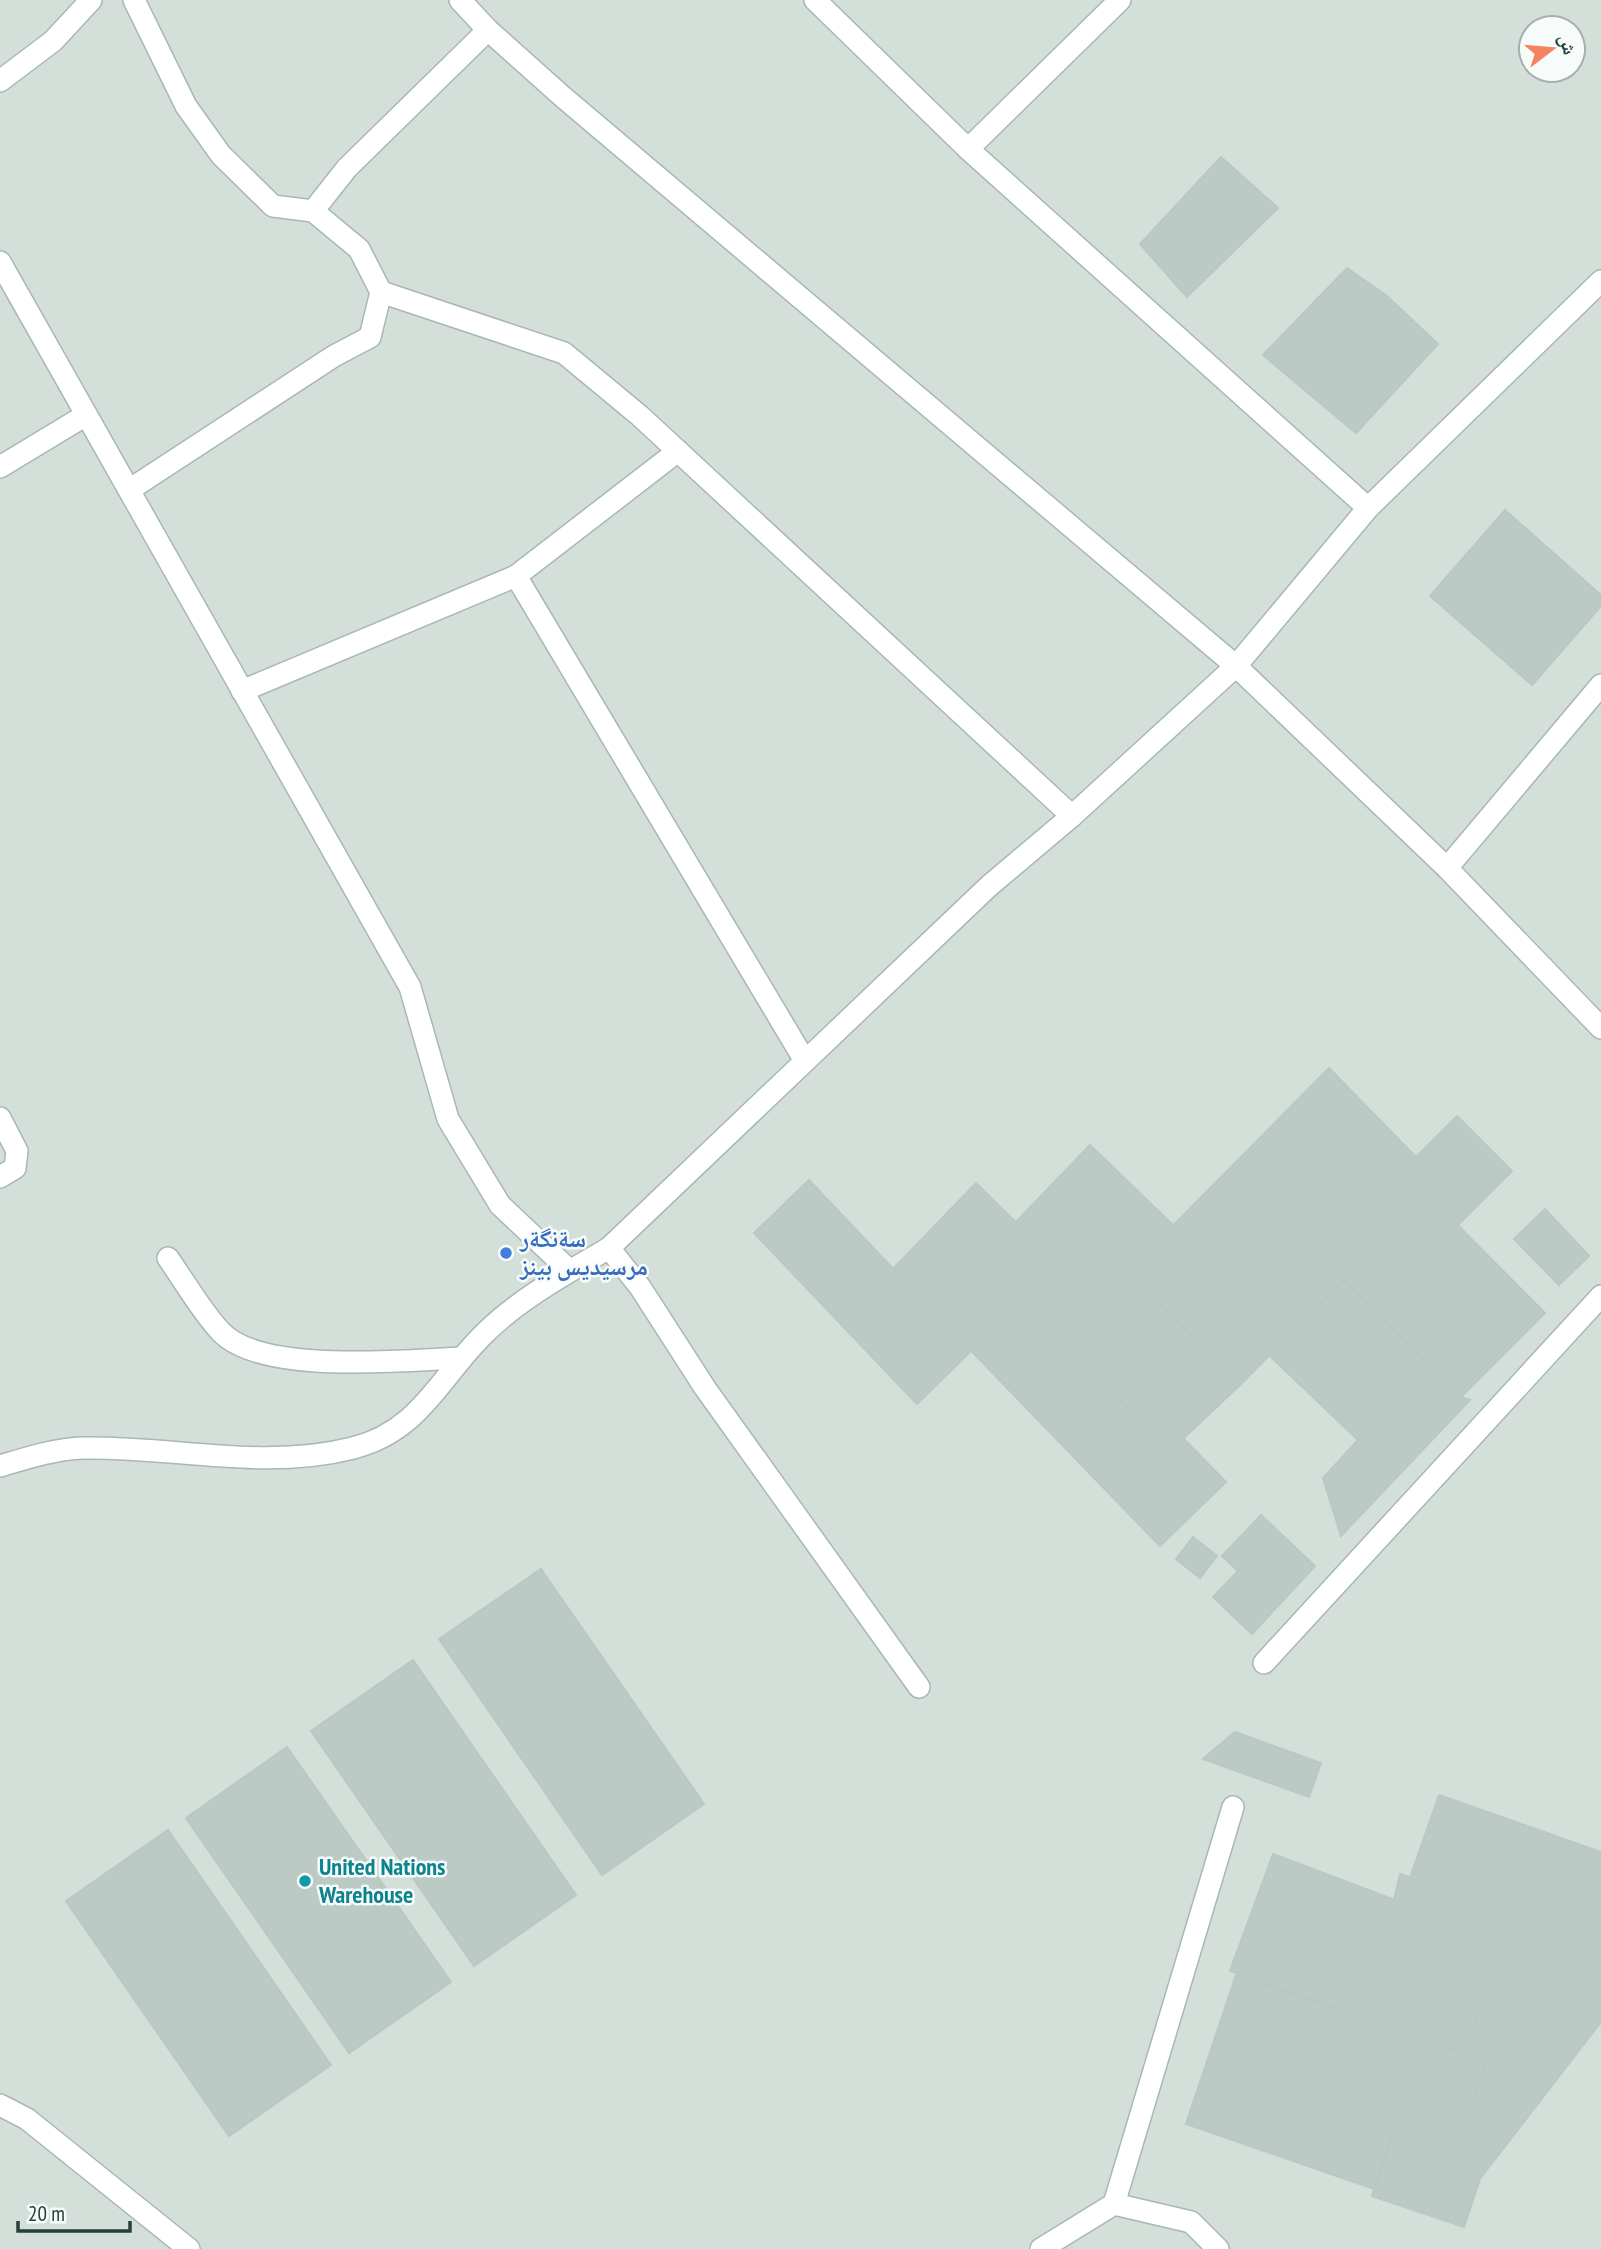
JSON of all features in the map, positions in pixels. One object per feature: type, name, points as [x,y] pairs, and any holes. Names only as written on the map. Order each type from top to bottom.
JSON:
[{"type":"street","points":[[0,81],[52,41],[91,0]]},
{"type":"street","points":[[129,490],[334,356],[370,337],[381,292],[359,249],[313,211],[273,206],[221,155],[186,106],[134,0]]},
{"type":"street","points":[[460,0],[488,30],[563,97],[1236,666],[1447,868],[1601,1028]]},
{"type":"street","points":[[814,0],[968,149],[1368,508]]},
{"type":"street","points":[[968,149],[1121,0]]},
{"type":"street","points":[[313,211],[346,168],[488,30]]},
{"type":"street","points":[[0,262],[410,987],[448,1119],[500,1205],[570,1271]]},
{"type":"street","points":[[0,1466],[38,1455],[82,1448],[268,1460],[353,1448],[406,1424],[487,1331],[570,1271],[609,1248],[989,886],[1072,816],[1236,666],[1368,508],[1601,281]]},
{"type":"street","points":[[381,292],[564,353],[678,451],[1072,816]]},
{"type":"street","points":[[0,467],[86,415]]},
{"type":"street","points":[[242,691],[516,576],[678,451]]},
{"type":"street","points":[[516,576],[805,1061]]},
{"type":"street","points":[[1447,868],[1601,685]]},
{"type":"street","points":[[0,1118],[17,1151],[15,1168],[0,1177]]},
{"type":"street","points":[[609,1248],[640,1287],[705,1388],[919,1687]]},
{"type":"street","points":[[168,1258],[222,1334],[266,1356],[328,1363],[462,1358]]},
{"type":"street","points":[[1264,1663],[1601,1296]]},
{"type":"street","points":[[1041,2249],[1114,2204],[1233,1807]]},
{"type":"street","points":[[0,2105],[27,2119],[189,2249]]},
{"type":"street","points":[[1114,2204],[1191,2222],[1218,2249]]},
{"type":"shaded area","points":[[0,0],[1601,0],[1601,2249],[0,2249]]},
{"type":"building","points":[[1221,157],[1278,208],[1187,297],[1140,244]]},
{"type":"building","points":[[1347,268],[1387,296],[1438,344],[1356,433],[1263,355]]},
{"type":"building","points":[[1505,510],[1601,595],[1601,606],[1532,685],[1430,596]]},
{"type":"building","points":[[1329,1068],[1416,1157],[1403,1170],[1545,1313],[1461,1397],[1344,1280],[1240,1385],[1128,1271]]},
{"type":"building","points":[[1457,1116],[1512,1171],[1458,1225],[1403,1170]]},
{"type":"building","points":[[1090,1145],[1173,1225],[1098,1303],[1015,1223]]},
{"type":"building","points":[[809,1180],[971,1351],[917,1404],[754,1233]]},
{"type":"building","points":[[976,1183],[1098,1303],[1007,1388],[893,1269]]},
{"type":"building","points":[[1545,1209],[1589,1256],[1559,1285],[1514,1239]]},
{"type":"building","points":[[1128,1271],[1240,1385],[1169,1452],[1061,1338]]},
{"type":"building","points":[[1344,1280],[1461,1397],[1470,1400],[1341,1536],[1323,1478],[1358,1440],[1271,1357]]},
{"type":"building","points":[[1061,1338],[1180,1463],[1128,1513],[1007,1388]]},
{"type":"building","points":[[1183,1438],[1226,1482],[1160,1546],[1128,1513],[1180,1463],[1169,1452]]},
{"type":"building","points":[[1261,1515],[1315,1566],[1252,1634],[1213,1597],[1238,1571],[1222,1556]]},
{"type":"building","points":[[1193,1537],[1217,1556],[1200,1578],[1176,1559]]},
{"type":"building","points":[[541,1569],[704,1804],[602,1875],[439,1639]]},
{"type":"building","name":"United Nations Warehouse","points":[[413,1660],[576,1895],[474,1966],[311,1731]]},
{"type":"building","points":[[1235,1732],[1321,1763],[1309,1797],[1203,1759]]},
{"type":"building","name":"United Nations Warehouse","points":[[287,1747],[451,1982],[349,2053],[186,1818]]},
{"type":"building","points":[[1439,1795],[1601,1852],[1601,2022],[1479,2180],[1486,2161],[1455,2151],[1486,2061],[1463,2053],[1506,1942],[1432,1915],[1444,1890],[1410,1878]]},
{"type":"building","points":[[168,1830],[331,2065],[229,2136],[66,1901]]},
{"type":"building","points":[[1273,1854],[1506,1942],[1463,2053],[1230,1971]]},
{"type":"building","points":[[1400,1874],[1444,1890],[1432,1915],[1394,1900]]},
{"type":"building","points":[[1236,1975],[1486,2061],[1455,2151],[1394,2131],[1374,2189],[1186,2124]]},
{"type":"building","points":[[1394,2131],[1486,2161],[1464,2227],[1372,2196]]},
{"type":"place","name":"سةنگةر مرسيديس بينز","points":[[506,1253]]},
{"type":"place","name":"United Nations Warehouse","points":[[305,1881]]}]
